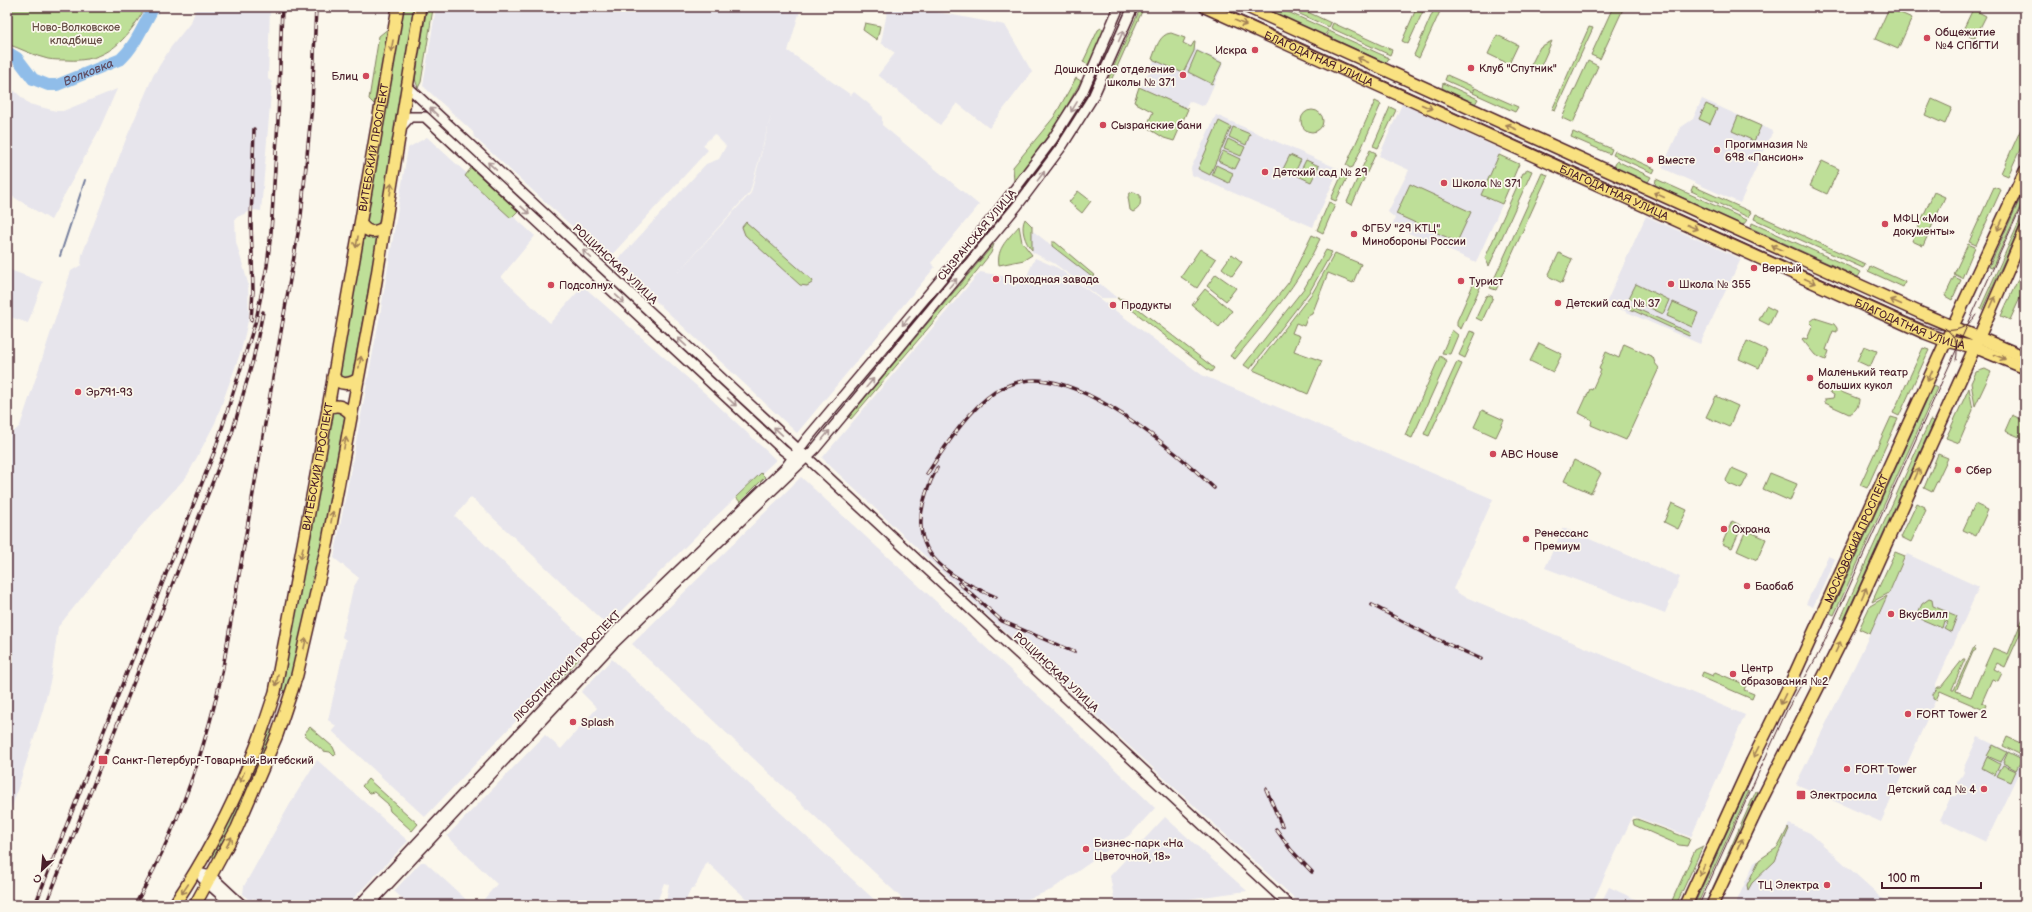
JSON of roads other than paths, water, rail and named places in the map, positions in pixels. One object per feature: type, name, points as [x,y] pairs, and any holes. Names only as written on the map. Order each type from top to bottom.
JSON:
[{"type":"main road","name":"ВИТЕБСКИЙ ПРОСПЕКТ","points":[[174,905],[196,872],[220,826],[263,728],[275,692],[328,408],[398,7]]},
{"type":"main road","points":[[194,905],[236,828],[277,735],[297,675],[328,541],[385,227],[420,7]]},
{"type":"main road","name":"БЛАГОДАТНАЯ УЛИЦА","points":[[1205,7],[1917,329],[1946,341],[1976,342],[2025,357]]},
{"type":"main road","name":"БЛАГОДАТНАЯ УЛИЦА","points":[[1247,7],[1952,327],[1976,342],[2025,368]]},
{"type":"main road","name":"МОСКОВСКИЙ ПРОСПЕКТ","points":[[1686,905],[1752,761],[1792,680],[1952,327],[2025,171]]},
{"type":"main road","points":[[1667,216],[1674,202]]},
{"type":"main road","points":[[361,224],[368,232],[373,232],[385,227]]},
{"type":"main road","points":[[1712,905],[1764,795],[1848,628],[2025,231]]},
{"type":"main road","points":[[333,377],[343,384],[349,384],[357,380]]},
{"type":"main road","points":[[328,408],[339,405],[345,407],[351,414]]},
{"type":"main road","points":[[263,728],[272,727],[277,735]]},
{"type":"street","name":"СЫЗРАНСКАЯ УЛИЦА","points":[[795,453],[995,215],[1045,150],[1082,91],[1119,7]]},
{"type":"street","name":"СЫЗРАНСКАЯ УЛИЦА","points":[[806,457],[984,246],[1055,157],[1093,97],[1133,7]]},
{"type":"street","name":"РОЩИНСКАЯ УЛИЦА","points":[[408,87],[795,453]]},
{"type":"street","name":"РОЩИНСКАЯ УЛИЦА","points":[[402,126],[410,117],[425,117],[795,453],[806,457],[1289,905]]},
{"type":"street","points":[[1045,150],[1050,155],[1055,157]]},
{"type":"street","name":"ЛЮБОТИНСКИЙ ПРОСПЕКТ","points":[[358,905],[610,637],[784,470],[795,453]]},
{"type":"street","name":"ЛЮБОТИНСКИЙ ПРОСПЕКТ","points":[[368,905],[622,635],[806,457]]},
{"type":"street","points":[[196,872],[242,905]]},
{"type":"street","points":[[209,880],[232,905]]},
{"type":"waterway","name":"Волковка","points":[[7,52],[17,58],[33,79],[48,85],[57,85],[121,59],[135,41],[154,7]]},
{"type":"waterway","points":[[60,256],[85,180]]},
{"type":"tram line","points":[[1222,7],[1921,323],[1941,330],[1960,329],[1969,324],[1976,315]]},
{"type":"tram line","points":[[1699,905],[1786,712],[1821,649],[2025,198]]},
{"type":"tram line","points":[[1945,328],[1949,331],[1956,342],[1956,360]]},
{"type":"railway","points":[[35,905],[215,450],[256,320],[267,266],[271,232],[278,121],[282,7]]},
{"type":"railway","points":[[135,905],[176,821],[187,792],[207,734],[222,673],[301,216],[312,105],[316,7]]},
{"type":"railway","points":[[251,320],[253,291],[251,221],[254,129]]},
{"type":"railway","points":[[46,905],[232,433],[253,360],[263,312]]},
{"type":"railway","points":[[927,474],[941,452],[966,419],[985,400],[995,392],[1007,386],[1027,381],[1040,380],[1068,386],[1113,409],[1158,440],[1214,488]]},
{"type":"railway","points":[[937,468],[926,493],[921,514],[921,533],[927,549],[938,563],[953,575],[996,597]]},
{"type":"railway","points":[[959,583],[1002,621],[1074,652]]},
{"type":"railway","points":[[1372,605],[1432,637],[1481,659]]},
{"type":"railway","points":[[1266,789],[1282,826]]},
{"type":"railway","points":[[1276,829],[1291,850],[1312,872]]},
{"type":"place","name":"Общежитие №4 СПбГТИ","points":[[1927,38]]},
{"type":"place","name":"Искра","points":[[1255,50]]},
{"type":"place","name":"Клуб \"Спутник\"","points":[[1471,68]]},
{"type":"place","name":"Дошкольное отделение школы № 371","points":[[1183,75]]},
{"type":"place","name":"Блиц","points":[[366,76]]},
{"type":"place","name":"Сызранские бани","points":[[1103,125]]},
{"type":"place","name":"Прогимназия № 698 «Пансион»","points":[[1717,150]]},
{"type":"place","name":"Вместе","points":[[1650,160]]},
{"type":"place","name":"Детский сад № 29","points":[[1265,172]]},
{"type":"place","name":"Школа № 371","points":[[1444,183]]},
{"type":"place","name":"МФЦ «Мои документы»","points":[[1885,224]]},
{"type":"place","name":"ФГБУ \"29 КТЦ\" Минобороны России","points":[[1354,234]]},
{"type":"place","name":"Верный","points":[[1754,268]]},
{"type":"place","name":"Проходная завода","points":[[996,279]]},
{"type":"place","name":"Турист","points":[[1461,281]]},
{"type":"place","name":"Школа № 355","points":[[1671,284]]},
{"type":"place","name":"Подсолнух","points":[[551,285]]},
{"type":"place","name":"Детский сад № 37","points":[[1558,303]]},
{"type":"place","name":"Продукты","points":[[1113,305]]},
{"type":"place","name":"Маленький театр больших кукол","points":[[1810,378]]},
{"type":"place","name":"Эр791-93","points":[[78,392]]},
{"type":"place","name":"ABC House","points":[[1493,454]]},
{"type":"place","name":"Сбер","points":[[1958,470]]},
{"type":"place","name":"Охрана","points":[[1724,529]]},
{"type":"place","name":"Ренессанс Премиум","points":[[1526,539]]},
{"type":"place","name":"Баобаб","points":[[1747,586]]},
{"type":"place","name":"ВкусВилл","points":[[1891,614]]},
{"type":"place","name":"Центр образования №2","points":[[1733,674]]},
{"type":"place","name":"FORT Tower 2","points":[[1908,714]]},
{"type":"place","name":"Splash","points":[[573,722]]},
{"type":"place","name":"Санкт-Петербург-Товарный-Витебский","points":[[103,760]]},
{"type":"place","name":"FORT Tower","points":[[1847,769]]},
{"type":"place","name":"Детский сад № 4","points":[[1984,789]]},
{"type":"place","name":"Электросила","points":[[1801,795]]},
{"type":"place","name":"Бизнес-парк «На Цветочной, 18»","points":[[1086,849]]},
{"type":"place","name":"ТЦ Электра","points":[[1827,885]]},
{"type":"park label","name":"Ново-Волковское кладбище","points":[[76,33]]}]
